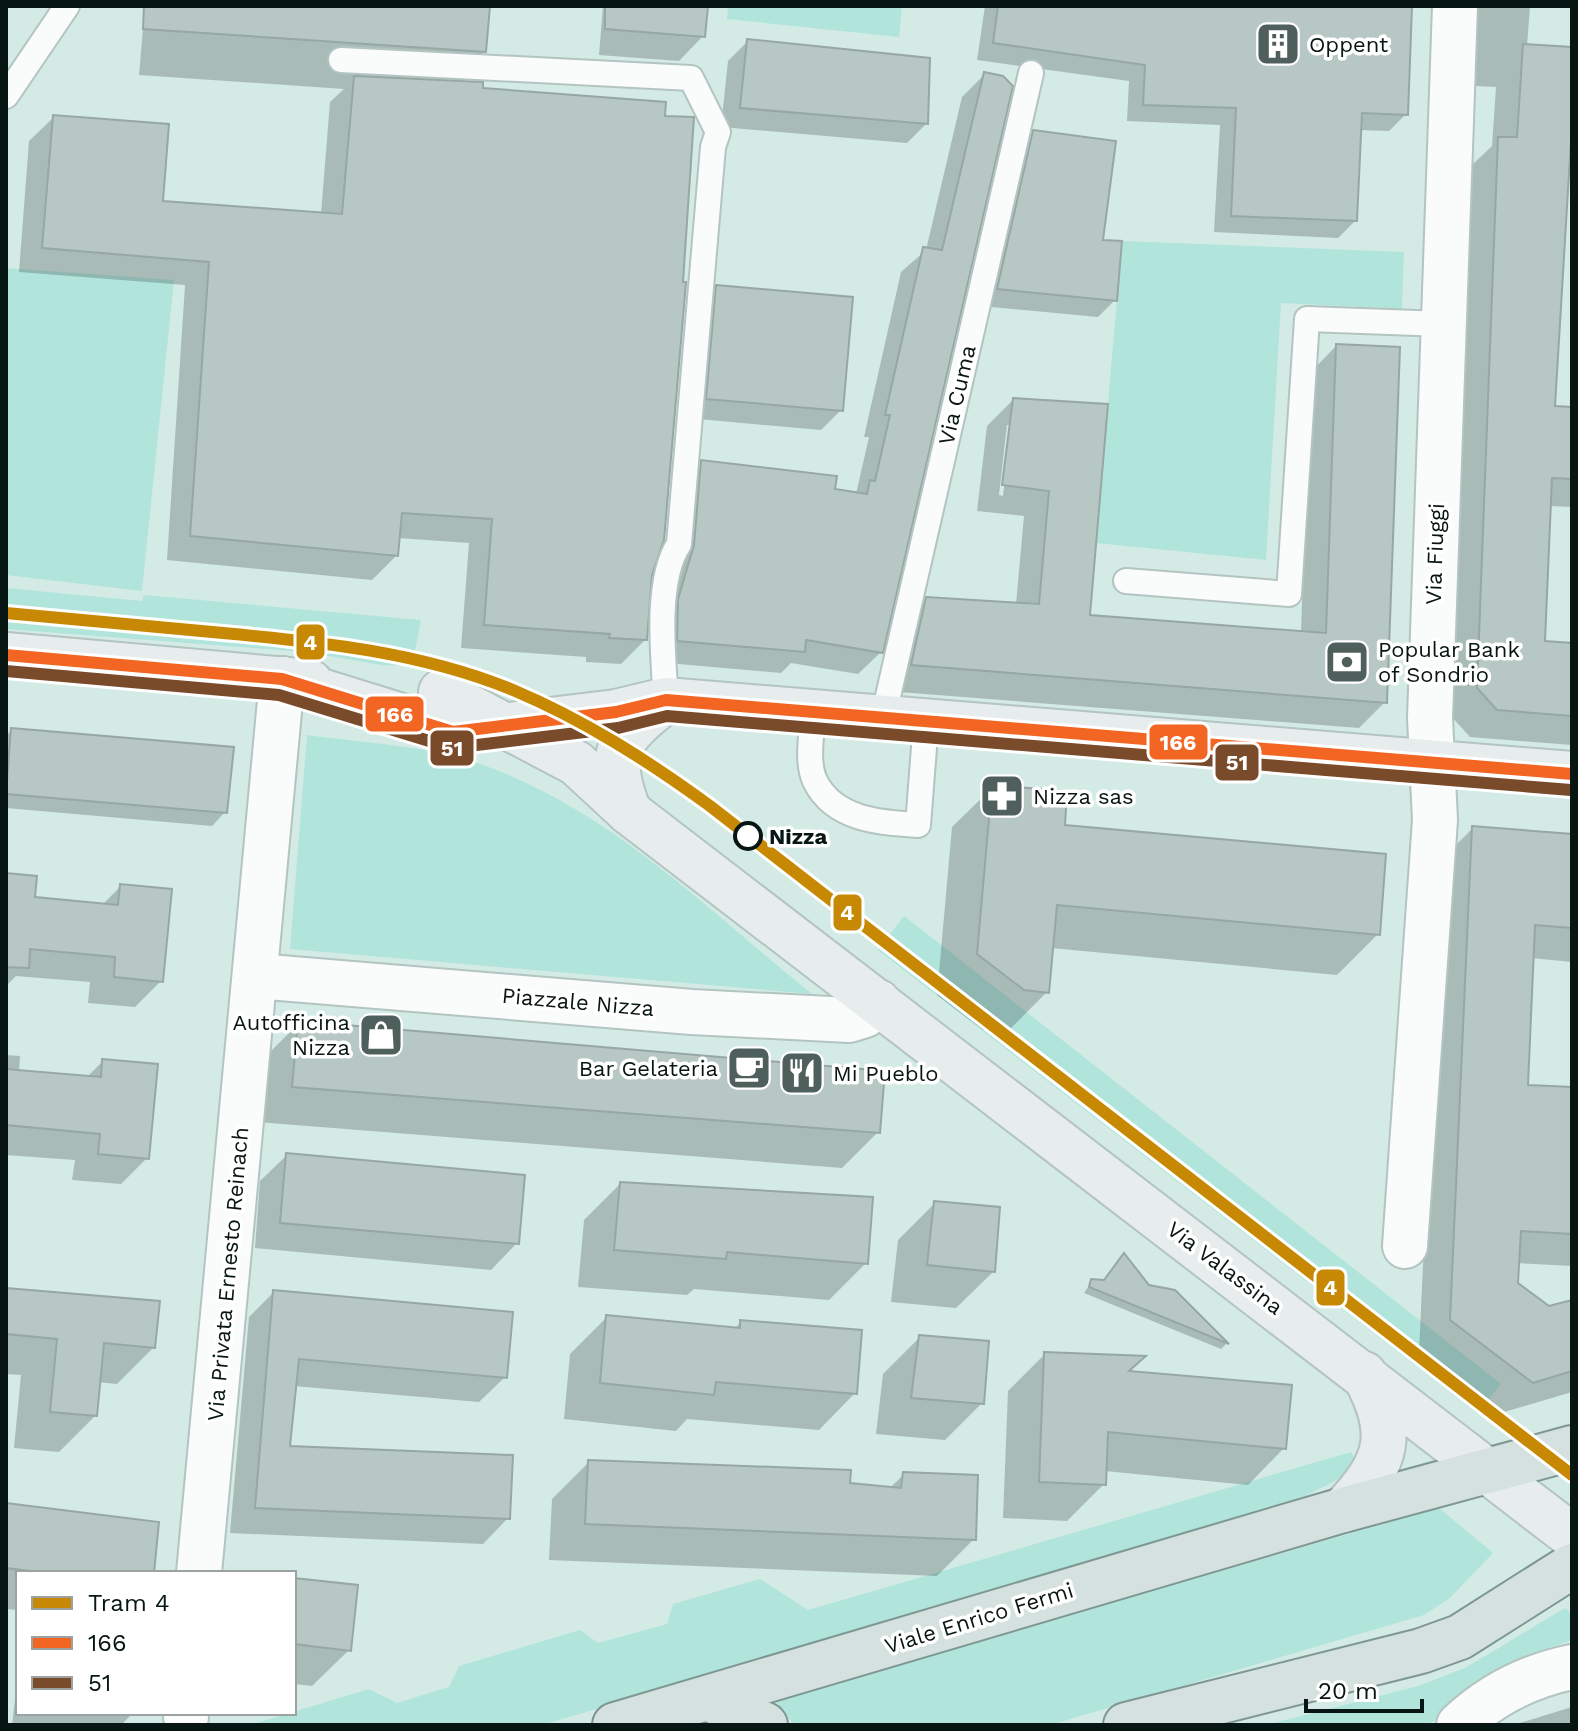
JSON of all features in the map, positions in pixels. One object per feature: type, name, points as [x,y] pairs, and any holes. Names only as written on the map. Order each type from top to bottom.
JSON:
[{"type":"main road","points":[[6,655],[282,679],[510,725],[576,763],[629,812],[878,1002]]},
{"type":"main road","points":[[447,712],[514,692],[601,712]]},
{"type":"main road","points":[[629,812],[617,782],[616,763],[620,743],[630,728],[666,700]]},
{"type":"main road","points":[[510,725],[616,712],[666,700],[1572,774]]},
{"type":"main road","points":[[447,712],[534,765],[629,812]]},
{"type":"main road","name":"Via Valassina","points":[[878,1002],[1572,1536]]},
{"type":"main road","points":[[1343,1510],[1369,1482],[1386,1440],[1381,1405],[1364,1374]]},
{"type":"main road","name":"Viale Enrico Fermi","points":[[615,1725],[1343,1510],[1572,1448]]},
{"type":"main road","points":[[1126,1725],[1421,1651],[1460,1637],[1572,1566]]},
{"type":"main road","points":[[708,1698],[765,1725]]},
{"type":"street","name":"Via Fiuggi","points":[[1405,1246],[1435,820],[1430,718],[1455,6]]},
{"type":"street","points":[[256,976],[282,679]]},
{"type":"street","name":"Piazzale Nizza","points":[[256,976],[692,1012],[849,1020],[865,1015],[878,1002]]},
{"type":"street","name":"Via Privata Ernesto Reinach","points":[[199,1571],[256,976]]},
{"type":"street","points":[[1459,1725],[1477,1708],[1509,1687],[1539,1674],[1572,1667]]},
{"type":"lane","points":[[6,96],[67,6]]},
{"type":"lane","points":[[341,60],[691,78],[718,132],[713,147],[679,544],[669,560],[663,640],[666,700]]},
{"type":"lane","name":"Via Cuma","points":[[883,718],[1031,73]]},
{"type":"lane","points":[[1126,581],[1289,594],[1307,319],[1444,324]]},
{"type":"lane","points":[[813,713],[811,762],[815,780],[830,800],[854,816],[880,823],[918,825],[926,722]]},
{"type":"shaded area","points":[[728,6],[902,6],[899,37],[727,19]]},
{"type":"shaded area","points":[[1122,241],[1404,252],[1402,309],[1281,303],[1266,560],[1096,543]]},
{"type":"shaded area","points":[[6,268],[174,280],[142,591],[6,575]]},
{"type":"shaded area","points":[[6,588],[142,601],[144,595],[421,620],[412,666],[382,665],[305,652],[6,629]]},
{"type":"shaded area","points":[[307,735],[438,753],[480,764],[527,783],[614,834],[655,864],[812,994],[290,949]]},
{"type":"shaded area","points":[[904,916],[1501,1384],[1477,1413],[878,950]]},
{"type":"shaded area","points":[[1351,1452],[1357,1463],[1341,1478],[1283,1507],[542,1725],[250,1725],[283,1715],[296,1715],[296,1711],[369,1689],[397,1703],[449,1687],[459,1666],[580,1630],[598,1643],[667,1624],[673,1604],[760,1579],[808,1610]]},
{"type":"shaded area","points":[[1439,1508],[1493,1553],[1450,1598],[1424,1615],[1050,1725],[794,1725],[774,1700]]},
{"type":"shaded area","points":[[1565,1608],[1572,1614],[1572,1640],[1536,1652],[1428,1725],[1266,1725],[1418,1686],[1465,1668]]},
{"type":"building","points":[[144,6],[490,6],[486,52],[143,29]]},
{"type":"building","points":[[605,6],[708,6],[705,37],[605,29]]},
{"type":"building","points":[[998,6],[1412,6],[1408,115],[1362,113],[1357,221],[1231,216],[1236,108],[1143,105],[1145,65],[993,43]]},
{"type":"building","points":[[747,39],[930,58],[928,124],[740,108]]},
{"type":"building","points":[[1523,44],[1572,47],[1572,124],[1555,406],[1572,407],[1572,479],[1552,478],[1545,641],[1572,643],[1572,716],[1497,710],[1477,688],[1498,137],[1517,137]]},
{"type":"building","points":[[984,72],[1003,76],[1013,86],[883,653],[806,640],[805,652],[677,641],[678,599],[694,545],[701,460],[837,476],[835,489],[867,494],[870,480],[875,481],[890,415],[885,415],[923,247],[942,250]]},
{"type":"building","points":[[354,76],[483,82],[483,88],[666,102],[665,116],[694,117],[683,282],[686,282],[664,540],[652,575],[647,640],[609,638],[610,634],[484,625],[492,519],[402,513],[398,556],[190,536],[209,262],[42,248],[53,115],[169,124],[163,201],[342,214]]},
{"type":"building","points":[[1033,130],[1116,141],[1103,240],[1122,241],[1117,301],[997,289]]},
{"type":"building","points":[[716,285],[853,297],[843,411],[706,399]]},
{"type":"building","points":[[1336,344],[1400,347],[1387,703],[911,665],[926,597],[1039,604],[1049,491],[1002,485],[1013,398],[1108,404],[1090,615],[1326,633]]},
{"type":"building","points":[[11,728],[234,747],[227,813],[6,794]]},
{"type":"building","points":[[992,785],[1067,791],[1065,825],[1386,854],[1380,935],[1057,905],[1049,993],[1024,990],[977,954]]},
{"type":"building","points":[[1472,826],[1572,834],[1572,928],[1535,925],[1528,1085],[1572,1087],[1572,1234],[1521,1231],[1518,1283],[1549,1306],[1572,1300],[1572,1371],[1533,1383],[1450,1320]]},
{"type":"building","points":[[6,873],[37,876],[35,897],[118,905],[120,884],[172,889],[163,982],[114,977],[115,957],[30,949],[29,968],[6,967]]},
{"type":"building","points":[[298,1021],[885,1071],[880,1133],[292,1087]]},
{"type":"building","points":[[102,1059],[158,1064],[149,1159],[98,1154],[100,1134],[6,1125],[6,1069],[101,1077]]},
{"type":"building","points":[[286,1153],[525,1175],[519,1244],[280,1223]]},
{"type":"building","points":[[620,1182],[873,1197],[868,1264],[727,1252],[726,1259],[614,1250]]},
{"type":"building","points":[[934,1201],[1000,1207],[995,1272],[927,1265]]},
{"type":"building","points":[[1124,1253],[1149,1285],[1175,1290],[1229,1344],[1089,1287],[1091,1279],[1104,1280]]},
{"type":"building","points":[[6,1288],[160,1301],[155,1348],[104,1343],[97,1416],[50,1412],[57,1339],[6,1334]]},
{"type":"building","points":[[273,1290],[513,1312],[507,1378],[299,1359],[290,1446],[513,1455],[510,1519],[255,1508]]},
{"type":"building","points":[[606,1315],[740,1328],[740,1320],[862,1330],[857,1394],[716,1382],[714,1395],[600,1383]]},
{"type":"building","points":[[919,1335],[989,1341],[984,1404],[911,1398]]},
{"type":"building","points":[[1044,1352],[1146,1356],[1129,1371],[1292,1385],[1286,1449],[1108,1432],[1106,1485],[1039,1482]]},
{"type":"building","points":[[588,1460],[851,1470],[850,1483],[901,1488],[903,1472],[978,1475],[976,1540],[585,1524]]},
{"type":"building","points":[[6,1503],[159,1522],[154,1571],[31,1571],[6,1568]]},
{"type":"building","points":[[296,1578],[358,1585],[351,1651],[296,1644]]},
{"type":"tram line","name":"4","points":[[6,613],[297,640],[407,658],[443,666],[513,690],[590,728],[710,806],[1572,1475]]},
{"type":"transit line","name":"166","points":[[6,655],[282,679],[453,732],[616,712],[666,700],[1572,774]]},
{"type":"transit line","name":"51","points":[[6,671],[279,695],[452,748],[618,728],[667,716],[1571,790]]},
{"type":"place","name":"Oppent","points":[[1278,44]]},
{"type":"place","name":"Popular Bank of Sondrio","points":[[1347,662]]},
{"type":"place","name":"Nizza sas","points":[[1002,796]]},
{"type":"place","name":"Nizza","points":[[748,836]]},
{"type":"place","name":"Autofficina Nizza","points":[[381,1035]]},
{"type":"place","name":"Bar Gelateria","points":[[749,1068]]},
{"type":"place","name":"Mi Pueblo","points":[[802,1073]]}]
